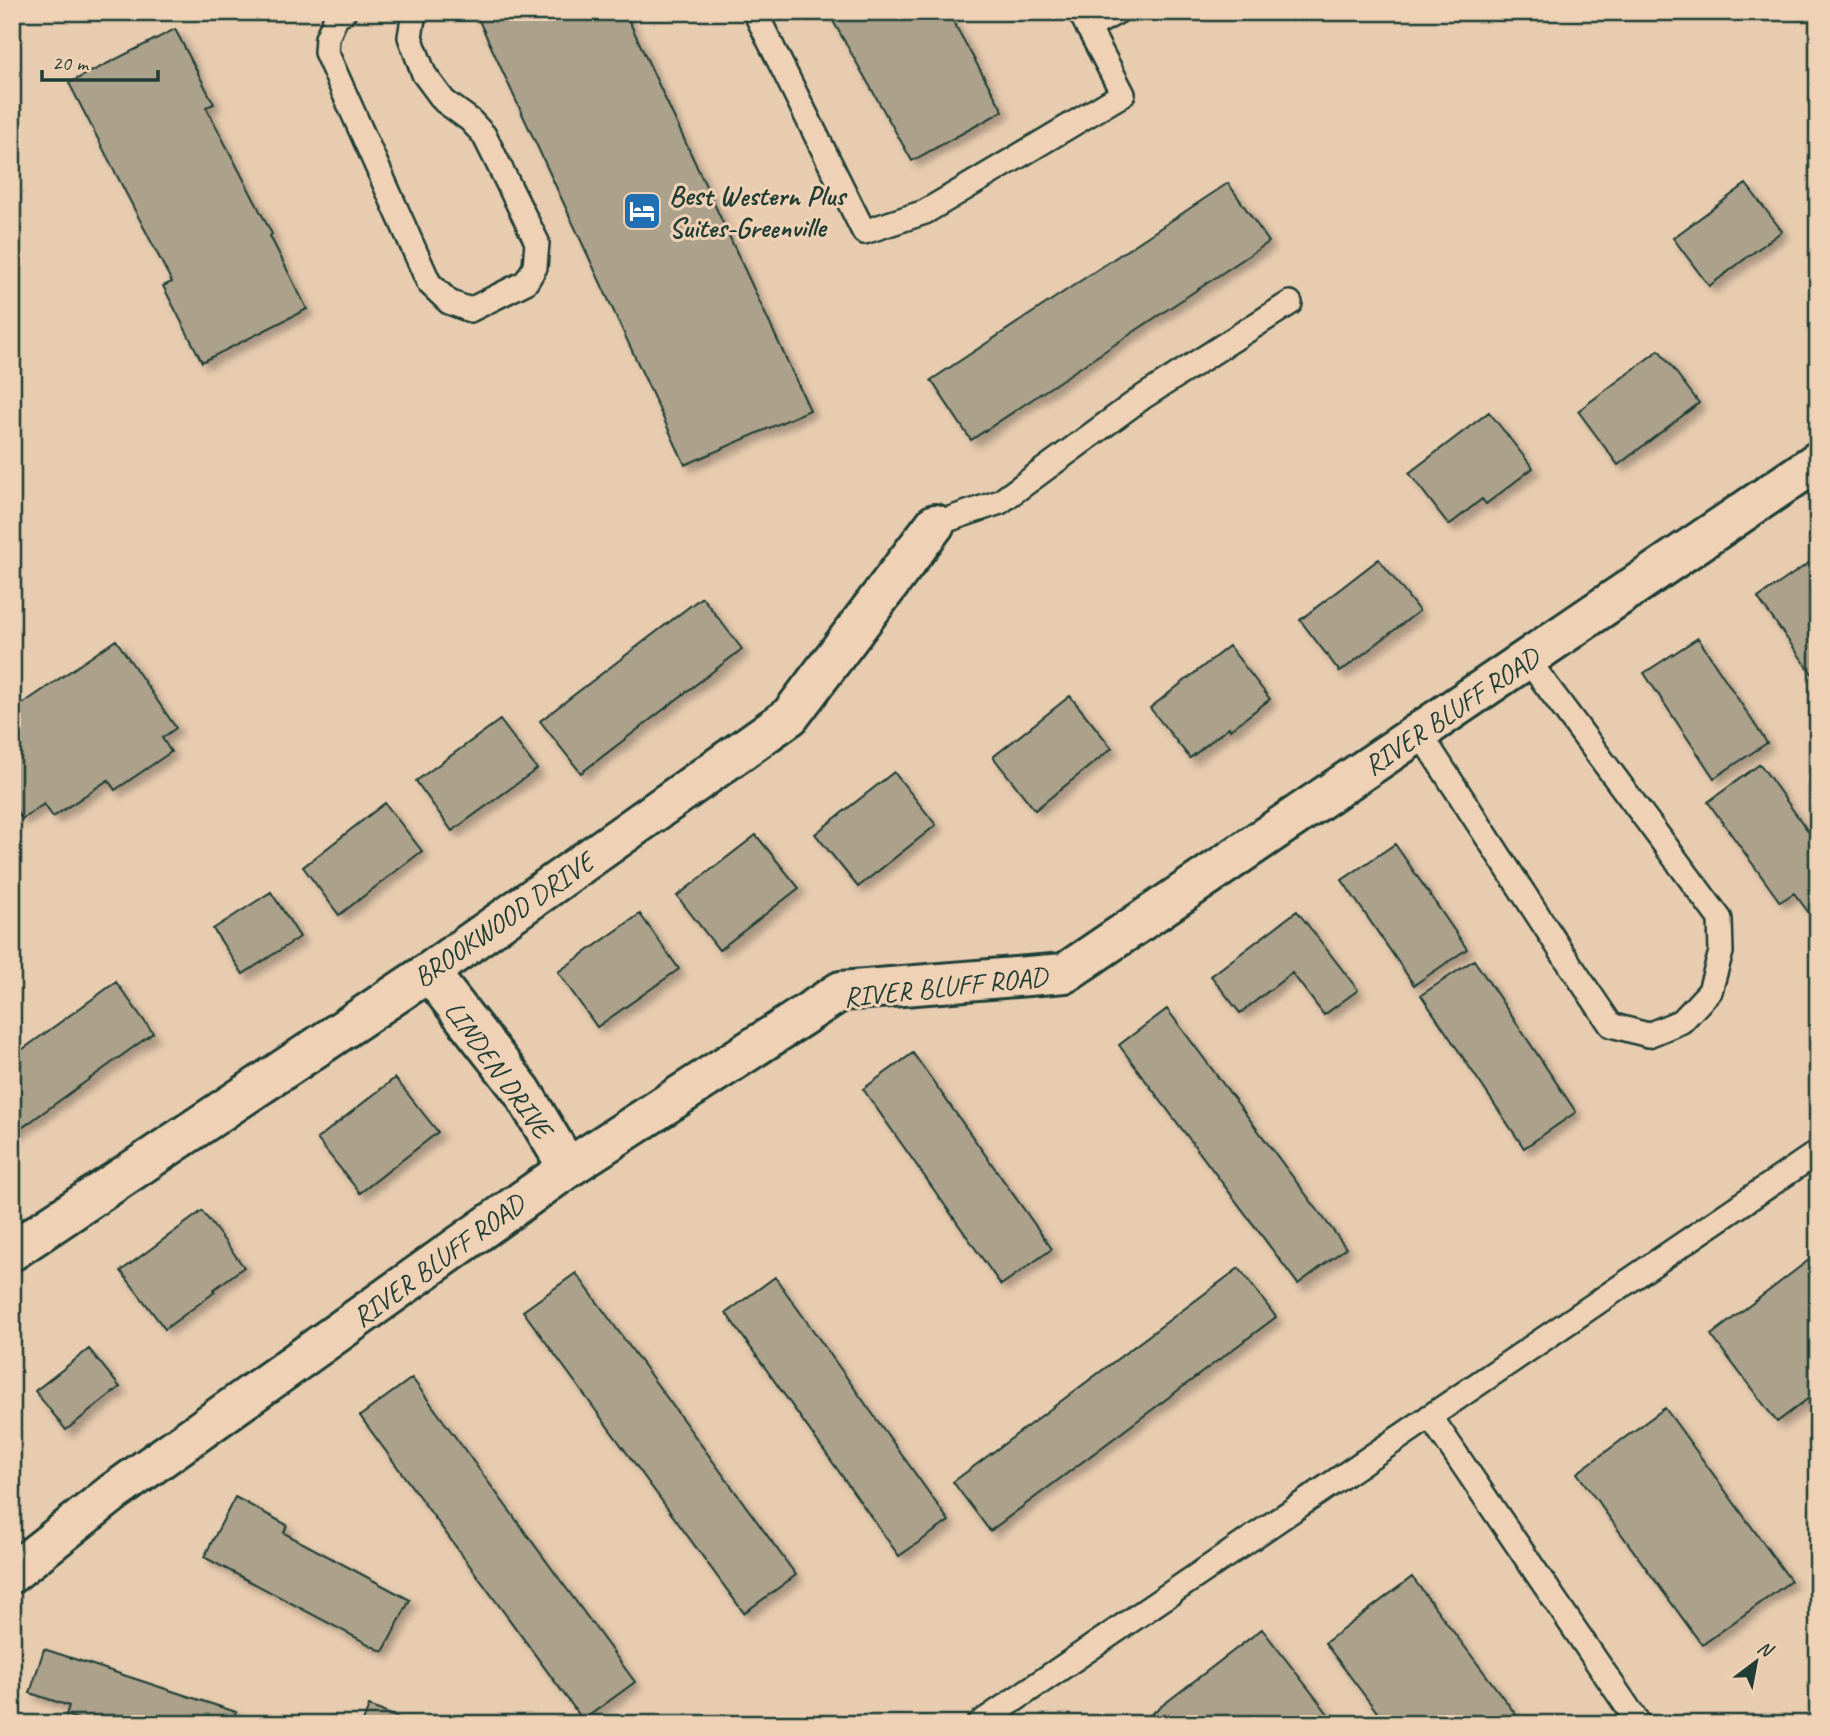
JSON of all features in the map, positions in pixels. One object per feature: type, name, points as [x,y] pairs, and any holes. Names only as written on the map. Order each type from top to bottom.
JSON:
[{"type":"street","name":"RIVER BLUFF ROAD","points":[[12,1573],[114,1492],[568,1168],[841,991],[1065,973],[1818,461]]},
{"type":"street","name":"BROOKWOOD DRIVE","points":[[12,1251],[429,972],[790,716],[935,524]]},
{"type":"street","name":"LINDEN DRIVE","points":[[429,972],[522,1091],[568,1168]]},
{"type":"lane","points":[[344,12],[337,15],[327,38],[326,52],[429,283],[449,302],[470,310],[526,282],[535,267],[537,242],[484,135],[470,120],[444,101],[424,74],[410,37],[414,12]]},
{"type":"lane","points":[[755,12],[864,232],[925,212],[1123,94],[1084,20],[1117,12]]},
{"type":"lane","points":[[935,524],[1000,502],[1143,397],[1290,303]]},
{"type":"lane","points":[[1419,732],[1611,1025],[1648,1035],[1682,1021],[1710,991],[1721,952],[1720,919],[1527,659]]},
{"type":"lane","points":[[979,1724],[1818,1152]]},
{"type":"lane","points":[[1430,1416],[1639,1724]]},
{"type":"building","name":"Best Western Plus Suites-Greenville","points":[[475,12],[625,12],[810,410],[685,465]]},
{"type":"building","points":[[828,12],[948,12],[1003,111],[912,161]]},
{"type":"building","points":[[175,29],[214,104],[206,107],[272,234],[270,236],[307,309],[202,362],[163,286],[172,282],[69,83]]},
{"type":"building","points":[[1228,183],[1269,242],[971,440],[931,380]]},
{"type":"building","points":[[1746,184],[1782,231],[1709,286],[1673,238]]},
{"type":"building","points":[[1659,350],[1699,403],[1618,465],[1578,411]]},
{"type":"building","points":[[1489,412],[1533,468],[1486,504],[1482,499],[1449,525],[1409,473]]},
{"type":"building","points":[[1379,559],[1419,611],[1340,672],[1300,620]]},
{"type":"building","points":[[1810,562],[1818,572],[1818,682],[1758,598]]},
{"type":"building","points":[[702,597],[742,649],[581,773],[540,721]]},
{"type":"building","points":[[1698,638],[1767,743],[1714,778],[1644,673]]},
{"type":"building","points":[[116,640],[176,728],[162,738],[171,752],[115,790],[108,780],[53,817],[44,804],[22,819],[12,804],[12,711]]},
{"type":"building","points":[[1229,646],[1270,699],[1190,758],[1150,708]]},
{"type":"building","points":[[1070,696],[1112,748],[1035,810],[993,757]]},
{"type":"building","points":[[500,720],[537,769],[452,831],[416,781]]},
{"type":"building","points":[[1760,764],[1818,845],[1818,925],[1794,893],[1780,902],[1708,802]]},
{"type":"building","points":[[894,772],[936,825],[858,887],[815,834]]},
{"type":"building","points":[[385,803],[422,851],[339,915],[303,867]]},
{"type":"building","points":[[756,835],[799,888],[719,950],[677,896]]},
{"type":"building","points":[[1395,844],[1467,949],[1414,985],[1342,880]]},
{"type":"building","points":[[271,892],[300,937],[243,974],[213,929]]},
{"type":"building","points":[[1297,911],[1358,990],[1324,1015],[1292,973],[1240,1013],[1211,976]]},
{"type":"building","points":[[640,914],[679,969],[597,1027],[558,972]]},
{"type":"building","points":[[1474,960],[1576,1112],[1524,1148],[1421,995]]},
{"type":"building","points":[[116,982],[153,1033],[12,1135],[12,1057]]},
{"type":"building","points":[[1167,1009],[1346,1248],[1298,1284],[1119,1045]]},
{"type":"building","points":[[913,1053],[1052,1249],[1001,1285],[863,1089]]},
{"type":"building","points":[[395,1078],[438,1132],[360,1193],[317,1139]]},
{"type":"building","points":[[202,1211],[244,1267],[165,1329],[121,1271]]},
{"type":"building","points":[[1818,1253],[1818,1391],[1777,1422],[1711,1335]]},
{"type":"building","points":[[1239,1268],[1276,1317],[990,1531],[953,1482]]},
{"type":"building","points":[[576,1273],[796,1575],[744,1613],[523,1311]]},
{"type":"building","points":[[775,1277],[949,1521],[899,1556],[726,1313]]},
{"type":"building","points":[[89,1349],[120,1387],[66,1430],[35,1391]]},
{"type":"building","points":[[412,1378],[635,1682],[583,1720],[360,1416]]},
{"type":"building","points":[[1665,1408],[1791,1581],[1702,1645],[1577,1473]]},
{"type":"building","points":[[235,1497],[287,1525],[284,1533],[410,1600],[383,1652],[204,1557]]},
{"type":"building","points":[[1412,1577],[1523,1724],[1386,1724],[1325,1643]]},
{"type":"building","points":[[1262,1629],[1329,1715],[1318,1724],[1138,1724]]},
{"type":"building","points":[[44,1649],[236,1712],[232,1724],[93,1724],[66,1715],[69,1706],[30,1693]]},
{"type":"building","points":[[369,1706],[413,1724],[362,1724]]},
{"type":"place","name":"Best Western Plus Suites-Greenville","points":[[642,211]]}]
